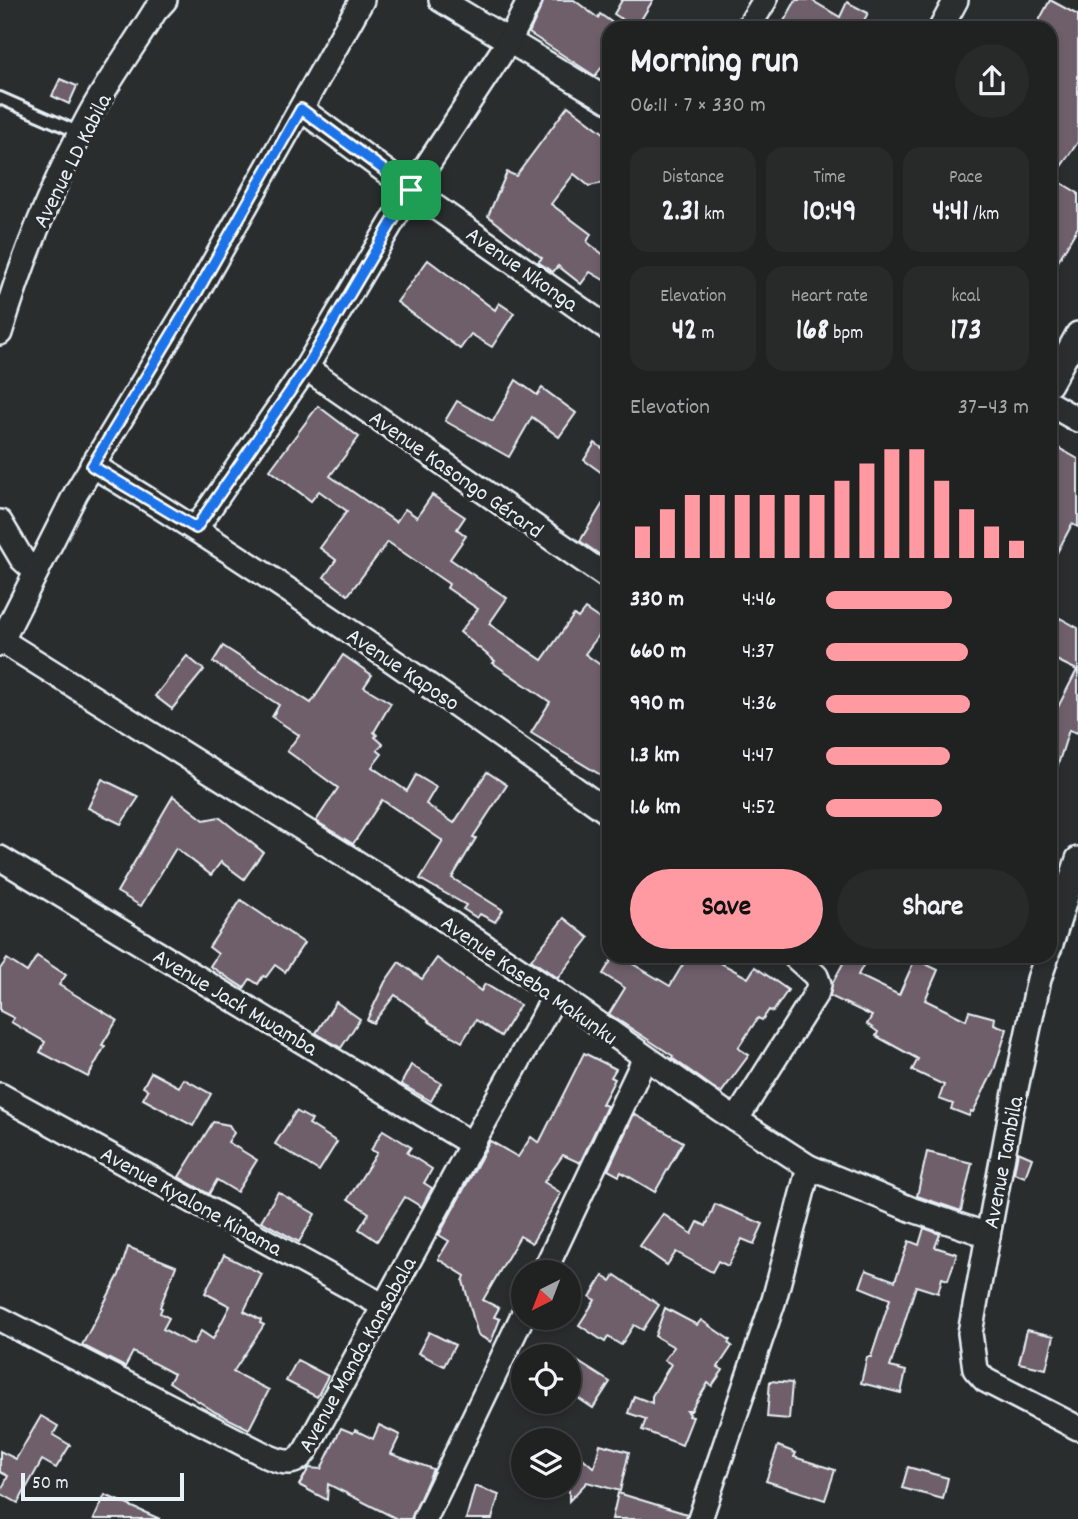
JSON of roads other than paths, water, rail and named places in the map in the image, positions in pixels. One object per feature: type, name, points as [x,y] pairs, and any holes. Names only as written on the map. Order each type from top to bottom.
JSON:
[{"type":"street","name":"Avenue LD Kabila","points":[[0,333],[23,258],[52,189],[80,133],[155,11],[165,0]]},
{"type":"street","points":[[1,642],[35,571],[92,466],[196,294],[362,0]]},
{"type":"street","points":[[441,0],[602,97]]},
{"type":"street","points":[[196,528],[306,368],[411,190],[509,41],[530,0]]},
{"type":"street","points":[[752,21],[765,0]]},
{"type":"street","points":[[945,21],[956,0]]},
{"type":"street","name":"Avenue Nkonga","points":[[301,109],[602,324]]},
{"type":"street","points":[[1057,372],[1078,334]]},
{"type":"street","name":"Avenue Kasongo Gérard","points":[[306,368],[602,573]]},
{"type":"street","points":[[1057,408],[1078,420]]},
{"type":"street","name":"Avenue Kaposo","points":[[92,466],[196,528],[438,691],[602,808]]},
{"type":"street","points":[[0,522],[22,559],[35,571]]},
{"type":"street","name":"Avenue Kaseba Makunku","points":[[1,642],[402,891],[809,1167],[913,1210],[988,1235]]},
{"type":"street","name":"Avenue Jack Mwamba","points":[[0,858],[472,1144]]},
{"type":"street","points":[[1057,925],[1078,859]]},
{"type":"street","points":[[736,1120],[817,992],[820,984],[816,976],[802,963]]},
{"type":"street","name":"Avenue Tambila","points":[[1045,963],[1039,979],[970,1334],[975,1369],[985,1380],[1078,1428]]},
{"type":"street","name":"Avenue Manda Kansabala","points":[[0,1319],[269,1457],[284,1463],[293,1463],[302,1457],[556,994]]},
{"type":"street","points":[[550,1260],[645,1058]]},
{"type":"street","name":"Avenue Kyalone Kinama","points":[[0,1095],[384,1306]]},
{"type":"street","points":[[700,1519],[774,1300],[809,1167]]},
{"type":"street","points":[[425,1519],[516,1330]]},
{"type":"lane","points":[[0,98],[80,133]]}]
